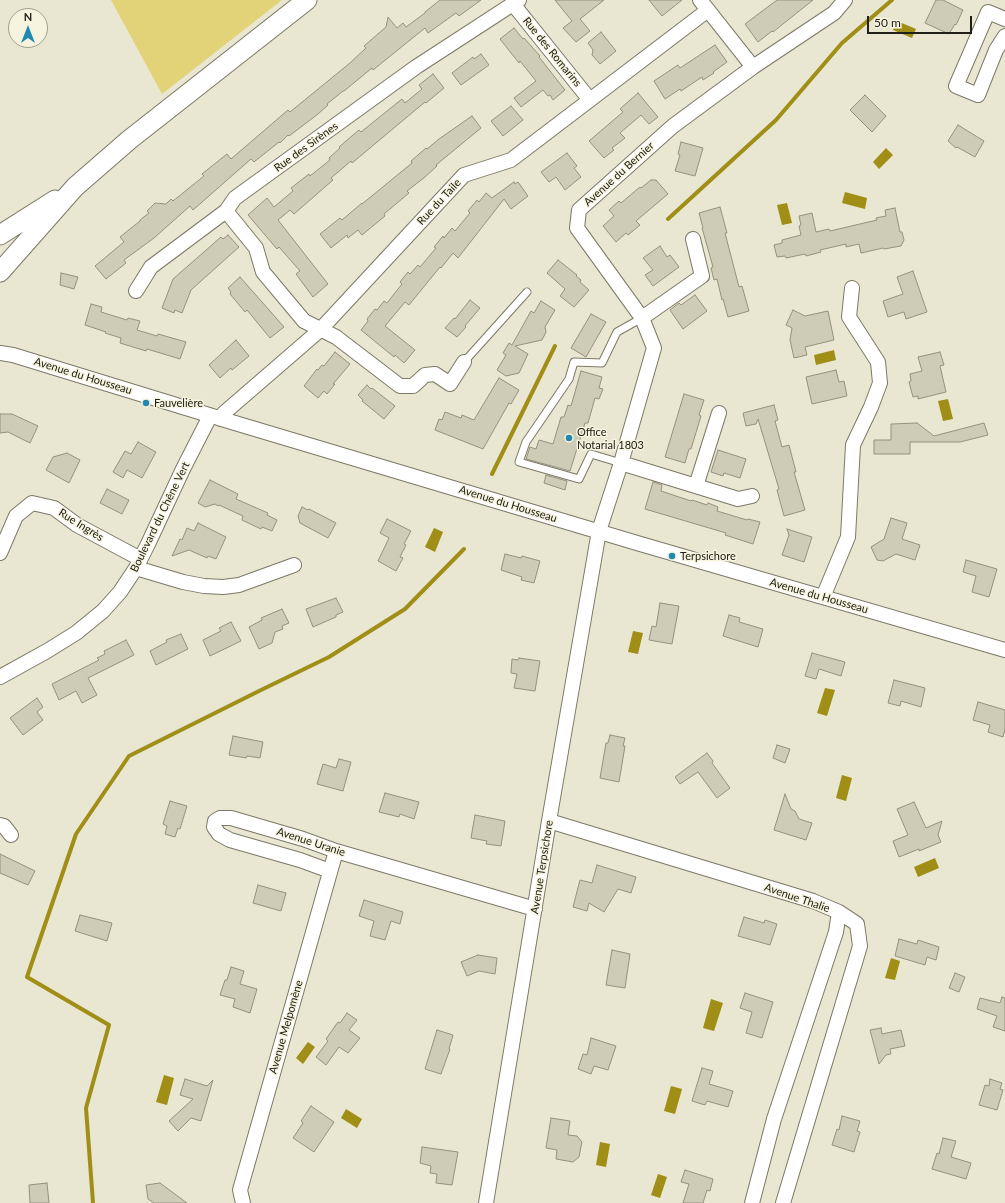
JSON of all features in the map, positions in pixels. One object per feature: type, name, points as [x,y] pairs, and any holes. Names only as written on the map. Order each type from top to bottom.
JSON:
[{"type":"main road","points":[[0,272],[75,187],[128,140],[308,0]]},
{"type":"main road","points":[[0,235],[75,187]]},
{"type":"street","name":"Avenue du Bernier","points":[[599,531],[621,463],[654,348],[642,318],[577,228],[579,210],[673,126],[753,67],[834,13],[845,0]]},
{"type":"street","name":"Rue des Romarins","points":[[516,2],[590,100]]},
{"type":"street","name":"Rue des Sirènes","points":[[136,291],[151,267],[226,211],[235,198],[416,67],[516,2]]},
{"type":"street","points":[[704,5],[753,67]]},
{"type":"street","name":"Rue du Taile","points":[[215,417],[224,413],[320,330],[464,175],[511,160],[590,100],[704,5]]},
{"type":"street","points":[[1005,19],[988,12],[956,86],[978,95],[996,50],[1005,36]]},
{"type":"street","points":[[226,211],[256,248],[263,272],[304,321],[336,337],[400,386],[413,386],[424,375],[435,374],[450,384],[464,362]]},
{"type":"street","points":[[642,318],[702,276],[693,239]]},
{"type":"street","points":[[823,597],[848,537],[852,445],[871,407],[880,383],[878,362],[849,317],[852,288]]},
{"type":"street","name":"Avenue du Housseau","points":[[0,344],[6,354],[599,531],[1005,650]]},
{"type":"street","points":[[696,486],[719,413]]},
{"type":"street","name":"Boulevard du Chêne Vert","points":[[0,677],[46,652],[76,633],[103,612],[120,592],[138,563],[206,422],[215,417]]},
{"type":"street","points":[[621,463],[738,499],[752,496]]},
{"type":"street","name":"Rue Ingrès","points":[[0,553],[16,516],[32,503],[54,508],[77,525],[133,555],[138,563]]},
{"type":"street","name":"Avenue Terpsichore","points":[[486,1203],[549,821],[599,531]]},
{"type":"street","points":[[138,563],[182,582],[204,586],[223,587],[239,585],[294,565]]},
{"type":"street","name":"Avenue Uranie","points":[[330,871],[300,860],[230,840],[219,834],[214,827],[215,821],[220,818],[231,818],[303,839],[336,851],[535,909]]},
{"type":"street","name":"Avenue Thalie","points":[[549,821],[813,901],[839,912],[857,924],[860,946],[783,1203]]},
{"type":"street","points":[[0,824],[4,826],[11,835]]},
{"type":"street","name":"Avenue Melpomène","points":[[243,1203],[240,1190],[336,851]]},
{"type":"street","points":[[752,1203],[774,1119],[836,932],[839,912]]},
{"type":"lane","points":[[464,362],[527,292]]},
{"type":"lane","points":[[621,463],[591,454],[579,479],[519,462],[526,442],[569,379],[574,362],[602,363],[617,332],[642,318]]},
{"type":"shaded area","points":[[111,0],[282,0],[162,94]]},
{"type":"shaded area","points":[[897,21],[916,29],[912,38],[893,30]]},
{"type":"shaded area","points":[[886,148],[893,155],[879,169],[873,162]]},
{"type":"shaded area","points":[[845,192],[867,198],[865,209],[842,203]]},
{"type":"shaded area","points":[[787,203],[792,223],[782,225],[777,205]]},
{"type":"shaded area","points":[[834,350],[836,360],[816,365],[814,355]]},
{"type":"shaded area","points":[[948,399],[953,419],[943,421],[938,401]]},
{"type":"shaded area","points":[[434,528],[443,532],[435,552],[425,547]]},
{"type":"shaded area","points":[[633,631],[643,633],[638,654],[628,652]]},
{"type":"shaded area","points":[[825,688],[835,690],[827,716],[817,713]]},
{"type":"shaded area","points":[[842,775],[852,778],[846,801],[836,798]]},
{"type":"shaded area","points":[[935,858],[939,868],[918,877],[914,867]]},
{"type":"shaded area","points":[[891,958],[900,961],[895,980],[885,978]]},
{"type":"shaded area","points":[[711,999],[723,1003],[714,1031],[703,1028]]},
{"type":"shaded area","points":[[308,1042],[315,1047],[303,1064],[296,1058]]},
{"type":"shaded area","points":[[164,1075],[174,1078],[167,1105],[156,1102]]},
{"type":"shaded area","points":[[671,1086],[682,1089],[675,1114],[664,1111]]},
{"type":"shaded area","points":[[346,1109],[362,1119],[357,1128],[341,1118]]},
{"type":"shaded area","points":[[600,1142],[610,1144],[606,1167],[596,1165]]},
{"type":"shaded area","points":[[658,1174],[667,1177],[660,1198],[651,1195]]},
{"type":"building","points":[[440,0],[481,0],[459,16],[456,13],[428,33],[425,28],[373,70],[372,68],[343,91],[327,104],[328,105],[318,114],[289,136],[288,135],[280,143],[279,142],[254,162],[251,159],[193,210],[190,206],[154,238],[124,260],[126,263],[106,279],[95,266],[124,242],[120,237],[149,213],[147,211],[155,203],[166,204],[171,199],[173,201],[204,176],[202,174],[227,154],[231,159],[288,110],[290,112],[350,63],[366,48],[364,46],[386,27],[388,17],[397,28],[403,23],[406,27]]},
{"type":"building","points":[[555,0],[604,0],[580,19],[590,31],[576,42],[563,28],[572,21]]},
{"type":"building","points":[[649,0],[682,0],[662,16]]},
{"type":"building","points":[[777,0],[813,0],[758,42],[745,24]]},
{"type":"building","points":[[936,0],[943,0],[963,10],[956,25],[955,24],[949,34],[925,23]]},
{"type":"building","points":[[514,28],[540,56],[539,57],[565,90],[553,100],[550,95],[548,96],[543,90],[521,107],[514,98],[536,81],[500,39]]},
{"type":"building","points":[[601,32],[616,51],[600,64],[592,55],[593,50],[588,43]]},
{"type":"building","points":[[715,45],[727,62],[703,80],[702,77],[681,91],[680,89],[665,99],[654,81],[678,65],[680,68]]},
{"type":"building","points":[[481,54],[489,65],[461,85],[452,73],[473,57],[474,59]]},
{"type":"building","points":[[433,74],[444,88],[352,163],[351,161],[331,178],[333,180],[294,214],[290,210],[278,220],[328,284],[313,297],[296,274],[300,271],[279,247],[277,249],[248,215],[267,198],[274,207],[293,191],[291,188],[309,174],[310,176],[330,160],[329,158],[340,148],[339,147],[359,130],[361,132],[402,99],[405,103],[422,89],[419,85]]},
{"type":"building","points":[[638,93],[658,117],[649,124],[641,115],[620,133],[625,138],[612,148],[614,150],[604,158],[589,141],[623,112],[620,109]]},
{"type":"building","points":[[865,95],[886,116],[872,132],[850,110]]},
{"type":"building","points":[[511,106],[523,120],[503,136],[491,121]]},
{"type":"building","points":[[472,116],[481,128],[407,191],[409,193],[362,235],[358,230],[348,238],[347,235],[331,248],[320,234],[340,218],[342,220],[362,204],[412,163],[411,161],[426,148],[427,149]]},
{"type":"building","points":[[958,125],[984,141],[975,157],[957,147],[956,148],[948,141]]},
{"type":"building","points":[[681,142],[703,148],[695,176],[675,171],[680,155],[678,154]]},
{"type":"building","points":[[567,153],[577,166],[574,168],[581,177],[565,190],[556,177],[549,182],[541,172]]},
{"type":"building","points":[[651,180],[656,180],[668,194],[636,221],[640,225],[628,235],[626,233],[616,242],[603,226],[614,216],[609,210],[619,201],[621,203]]},
{"type":"building","points":[[514,182],[515,184],[518,182],[528,196],[511,209],[504,199],[458,258],[453,253],[409,305],[405,302],[385,326],[415,350],[404,363],[395,355],[394,357],[361,330],[375,309],[377,310],[384,301],[387,303],[402,284],[400,282],[408,272],[410,274],[418,265],[420,267],[436,248],[434,247],[443,236],[444,238],[452,228],[455,231],[470,213],[468,211],[477,200],[479,202],[486,193],[492,198]]},
{"type":"building","points":[[720,207],[739,287],[742,286],[749,311],[728,317],[717,279],[714,280],[711,268],[713,267],[699,213]]},
{"type":"building","points":[[895,208],[900,232],[902,232],[904,240],[901,246],[861,253],[859,244],[846,247],[846,244],[820,250],[821,252],[806,256],[805,254],[786,258],[785,256],[777,257],[774,245],[782,243],[782,240],[801,235],[799,216],[812,213],[816,232],[829,229],[830,231],[877,220],[876,218],[886,216],[885,210]]},
{"type":"building","points":[[228,235],[239,247],[191,290],[182,313],[175,310],[174,313],[162,308],[173,279],[221,237],[223,239]]},
{"type":"building","points":[[660,246],[667,257],[670,255],[679,267],[653,286],[645,275],[653,270],[643,258]]},
{"type":"building","points":[[558,260],[577,275],[576,276],[581,280],[580,282],[589,290],[574,307],[560,296],[565,289],[547,273]]},
{"type":"building","points":[[913,271],[927,312],[906,319],[904,312],[888,317],[883,301],[903,294],[897,277]]},
{"type":"building","points":[[61,273],[78,277],[74,289],[60,285]]},
{"type":"building","points":[[240,277],[284,327],[270,338],[247,310],[245,312],[230,294],[231,292],[228,288]]},
{"type":"building","points":[[695,295],[707,311],[683,329],[670,310],[679,303],[681,305]]},
{"type":"building","points":[[470,300],[480,308],[457,337],[445,328],[454,318],[455,319]]},
{"type":"building","points":[[541,301],[555,310],[545,327],[546,332],[542,340],[515,346],[528,354],[519,373],[506,376],[497,370],[506,355],[503,353],[509,343],[512,345],[531,311],[534,313]]},
{"type":"building","points":[[91,304],[102,307],[101,312],[127,320],[128,318],[140,321],[137,330],[186,342],[180,359],[120,343],[121,338],[85,325]]},
{"type":"building","points":[[793,310],[805,316],[828,311],[834,340],[805,347],[807,355],[794,358],[790,340],[792,328],[786,325]]},
{"type":"building","points":[[591,314],[606,322],[586,357],[571,348]]},
{"type":"building","points":[[236,340],[249,356],[232,370],[231,368],[220,378],[209,365]]},
{"type":"building","points":[[335,352],[350,364],[333,384],[335,384],[327,394],[324,391],[318,398],[304,386],[317,369],[318,370],[322,365],[324,366]]},
{"type":"building","points":[[940,352],[944,365],[940,366],[946,392],[918,399],[918,396],[913,397],[909,382],[911,381],[910,374],[922,371],[918,357]]},
{"type":"building","points":[[836,370],[839,382],[844,381],[847,396],[812,404],[806,377]]},
{"type":"building","points":[[581,371],[602,377],[599,388],[603,389],[599,399],[595,398],[588,423],[585,423],[570,471],[526,459],[530,447],[536,449],[539,440],[553,444],[561,417],[564,417],[568,405],[571,406]]},
{"type":"building","points":[[499,378],[519,390],[511,404],[509,403],[483,449],[435,430],[439,419],[442,420],[445,412],[461,418],[462,415],[474,420]]},
{"type":"building","points":[[367,385],[395,406],[384,419],[362,401],[363,400],[358,395]]},
{"type":"building","points":[[684,394],[704,400],[699,415],[701,416],[698,426],[685,463],[665,457]]},
{"type":"building","points":[[774,405],[778,420],[775,421],[782,447],[789,445],[796,472],[794,472],[805,510],[784,516],[777,490],[779,489],[758,419],[756,424],[746,426],[743,413]]},
{"type":"building","points":[[0,414],[12,414],[38,426],[30,443],[8,432],[0,433]]},
{"type":"building","points":[[917,423],[934,436],[984,423],[988,435],[960,442],[910,442],[910,454],[874,454],[874,440],[891,440],[891,424]]},
{"type":"building","points":[[138,442],[156,452],[142,478],[127,470],[123,478],[113,472],[125,451],[131,454]]},
{"type":"building","points":[[718,450],[746,459],[740,478],[724,473],[723,476],[711,472]]},
{"type":"building","points":[[67,453],[80,460],[69,483],[46,470],[53,457]]},
{"type":"building","points":[[546,475],[567,481],[565,490],[544,483]]},
{"type":"building","points":[[210,480],[238,494],[236,499],[268,513],[267,515],[277,520],[272,531],[262,527],[261,529],[242,520],[243,516],[219,505],[218,506],[215,504],[205,507],[198,503]]},
{"type":"building","points":[[653,482],[662,485],[661,491],[691,501],[692,500],[707,505],[708,503],[718,507],[717,511],[747,520],[760,522],[753,544],[725,535],[726,533],[645,509]]},
{"type":"building","points":[[107,489],[129,500],[122,514],[100,503]]},
{"type":"building","points":[[302,507],[336,523],[328,538],[300,523],[298,516]]},
{"type":"building","points":[[891,518],[907,523],[902,539],[920,545],[915,560],[896,554],[883,561],[877,560],[871,547],[884,539]]},
{"type":"building","points":[[387,519],[411,531],[404,544],[406,545],[400,557],[403,558],[396,571],[378,561],[389,538],[380,533]]},
{"type":"building","points":[[198,523],[226,537],[216,559],[208,556],[207,558],[189,550],[172,556],[180,539],[182,540],[187,528],[194,531]]},
{"type":"building","points":[[787,529],[812,537],[804,562],[782,555],[789,535]]},
{"type":"building","points":[[505,554],[521,558],[522,556],[540,561],[534,583],[521,580],[522,577],[501,570]]},
{"type":"building","points":[[966,560],[997,569],[989,597],[972,592],[976,576],[963,572]]},
{"type":"building","points":[[336,598],[343,612],[336,615],[336,617],[313,627],[306,609]]},
{"type":"building","points":[[660,603],[679,606],[672,644],[649,640],[652,626],[656,627]]},
{"type":"building","points":[[282,609],[289,623],[282,626],[283,629],[275,632],[272,643],[259,649],[249,627],[262,620],[261,618]]},
{"type":"building","points":[[729,615],[740,618],[739,622],[763,629],[758,647],[723,636]]},
{"type":"building","points":[[231,622],[241,641],[210,656],[203,640],[221,631],[219,628]]},
{"type":"building","points":[[181,634],[188,649],[156,665],[150,651],[167,642],[166,640]]},
{"type":"building","points":[[126,640],[134,655],[88,678],[97,695],[82,703],[76,691],[59,700],[52,684],[99,660],[97,658],[105,654],[104,651]]},
{"type":"building","points":[[812,653],[845,662],[841,676],[819,669],[816,679],[805,676]]},
{"type":"building","points":[[519,658],[540,661],[535,691],[514,688],[517,674],[511,673],[512,659],[518,660]]},
{"type":"building","points":[[894,680],[925,688],[921,707],[901,701],[900,706],[888,703]]},
{"type":"building","points":[[37,698],[43,707],[37,712],[43,720],[23,735],[10,718]]},
{"type":"building","points":[[978,702],[1005,710],[1005,729],[1003,737],[988,732],[990,725],[973,720]]},
{"type":"building","points":[[610,735],[625,738],[619,782],[600,778],[606,743],[608,743]]},
{"type":"building","points":[[233,736],[263,742],[260,758],[247,756],[246,758],[229,755]]},
{"type":"building","points":[[777,745],[790,749],[785,763],[773,758]]},
{"type":"building","points":[[707,753],[713,761],[712,763],[730,788],[717,798],[698,772],[680,784],[675,777]]},
{"type":"building","points":[[339,759],[351,762],[343,791],[317,784],[323,764],[336,768]]},
{"type":"building","points":[[385,793],[419,802],[414,819],[400,814],[399,817],[379,812]]},
{"type":"building","points":[[785,794],[791,809],[795,811],[799,819],[812,823],[806,840],[774,830]]},
{"type":"building","points":[[170,801],[187,806],[180,829],[178,828],[175,837],[165,834],[167,826],[163,824]]},
{"type":"building","points":[[914,802],[926,828],[942,821],[938,835],[941,842],[899,857],[893,841],[908,835],[897,809]]},
{"type":"building","points":[[475,815],[505,821],[501,846],[486,844],[487,841],[471,838]]},
{"type":"building","points":[[0,854],[35,871],[28,885],[0,873]]},
{"type":"building","points":[[597,865],[636,877],[631,893],[618,889],[604,912],[589,903],[587,911],[573,907],[580,880],[592,883]]},
{"type":"building","points":[[258,885],[286,893],[281,911],[253,903]]},
{"type":"building","points":[[364,900],[403,912],[400,924],[391,921],[385,940],[370,936],[374,921],[359,916]]},
{"type":"building","points":[[80,915],[112,923],[107,941],[75,931]]},
{"type":"building","points":[[744,917],[764,923],[765,920],[777,924],[770,945],[738,936]]},
{"type":"building","points":[[899,939],[917,944],[918,940],[939,947],[936,960],[927,957],[925,965],[895,956]]},
{"type":"building","points":[[612,950],[630,954],[625,988],[606,985]]},
{"type":"building","points":[[478,955],[497,958],[495,974],[479,971],[467,976],[461,962]]},
{"type":"building","points":[[231,967],[244,971],[240,984],[257,989],[250,1013],[233,1007],[235,999],[220,995]]},
{"type":"building","points":[[955,973],[965,977],[959,992],[949,988]]},
{"type":"building","points":[[745,993],[773,1002],[762,1038],[746,1033],[752,1012],[740,1008]]},
{"type":"building","points":[[1002,997],[1005,998],[1005,1031],[993,1027],[997,1016],[977,1009],[980,998],[1000,1003]]},
{"type":"building","points":[[347,1013],[357,1020],[349,1030],[360,1038],[348,1053],[339,1047],[326,1065],[316,1057],[328,1041],[326,1039],[338,1022],[340,1023]]},
{"type":"building","points":[[881,1028],[882,1034],[901,1030],[905,1046],[890,1049],[891,1054],[886,1055],[879,1064],[870,1030]]},
{"type":"building","points":[[437,1030],[453,1035],[450,1049],[441,1074],[425,1069]]},
{"type":"building","points":[[591,1038],[616,1046],[608,1070],[594,1066],[591,1074],[578,1069],[583,1054],[587,1055]]},
{"type":"building","points":[[702,1068],[713,1071],[709,1084],[733,1091],[728,1107],[707,1101],[705,1105],[692,1101]]},
{"type":"building","points":[[185,1079],[207,1086],[213,1080],[201,1121],[191,1118],[178,1131],[169,1121],[193,1099],[180,1095]]},
{"type":"building","points":[[990,1079],[1002,1083],[1000,1089],[1003,1090],[997,1110],[979,1105],[985,1085],[989,1086]]},
{"type":"building","points":[[311,1106],[334,1122],[314,1152],[293,1138],[303,1123],[301,1121]]},
{"type":"building","points":[[842,1116],[860,1121],[857,1131],[860,1132],[854,1152],[832,1145],[837,1129],[839,1130]]},
{"type":"building","points":[[551,1118],[570,1121],[568,1135],[577,1136],[582,1142],[579,1157],[573,1162],[556,1159],[557,1150],[546,1148]]},
{"type":"building","points":[[943,1138],[956,1141],[951,1157],[971,1163],[966,1179],[932,1169],[937,1153],[939,1154]]},
{"type":"building","points":[[422,1147],[458,1152],[452,1185],[436,1183],[437,1174],[430,1173],[431,1166],[420,1163]]},
{"type":"building","points":[[685,1170],[713,1179],[710,1191],[707,1190],[703,1203],[683,1203],[689,1184],[681,1182]]},
{"type":"building","points":[[47,1183],[49,1203],[30,1203],[29,1185]]},
{"type":"building","points":[[160,1183],[187,1203],[154,1203],[148,1199],[146,1185]]},
{"type":"waterway","points":[[668,219],[776,120],[842,43],[892,0]]},
{"type":"waterway","points":[[492,474],[555,346]]},
{"type":"waterway","points":[[93,1203],[86,1108],[109,1025],[27,977],[76,834],[129,756],[329,657],[405,609],[464,549]]},
{"type":"place","name":"Fauvelière","points":[[146,403]]},
{"type":"place","name":"Office Notarial 1803","points":[[569,438]]},
{"type":"place","name":"Terpsichore","points":[[672,556]]}]
